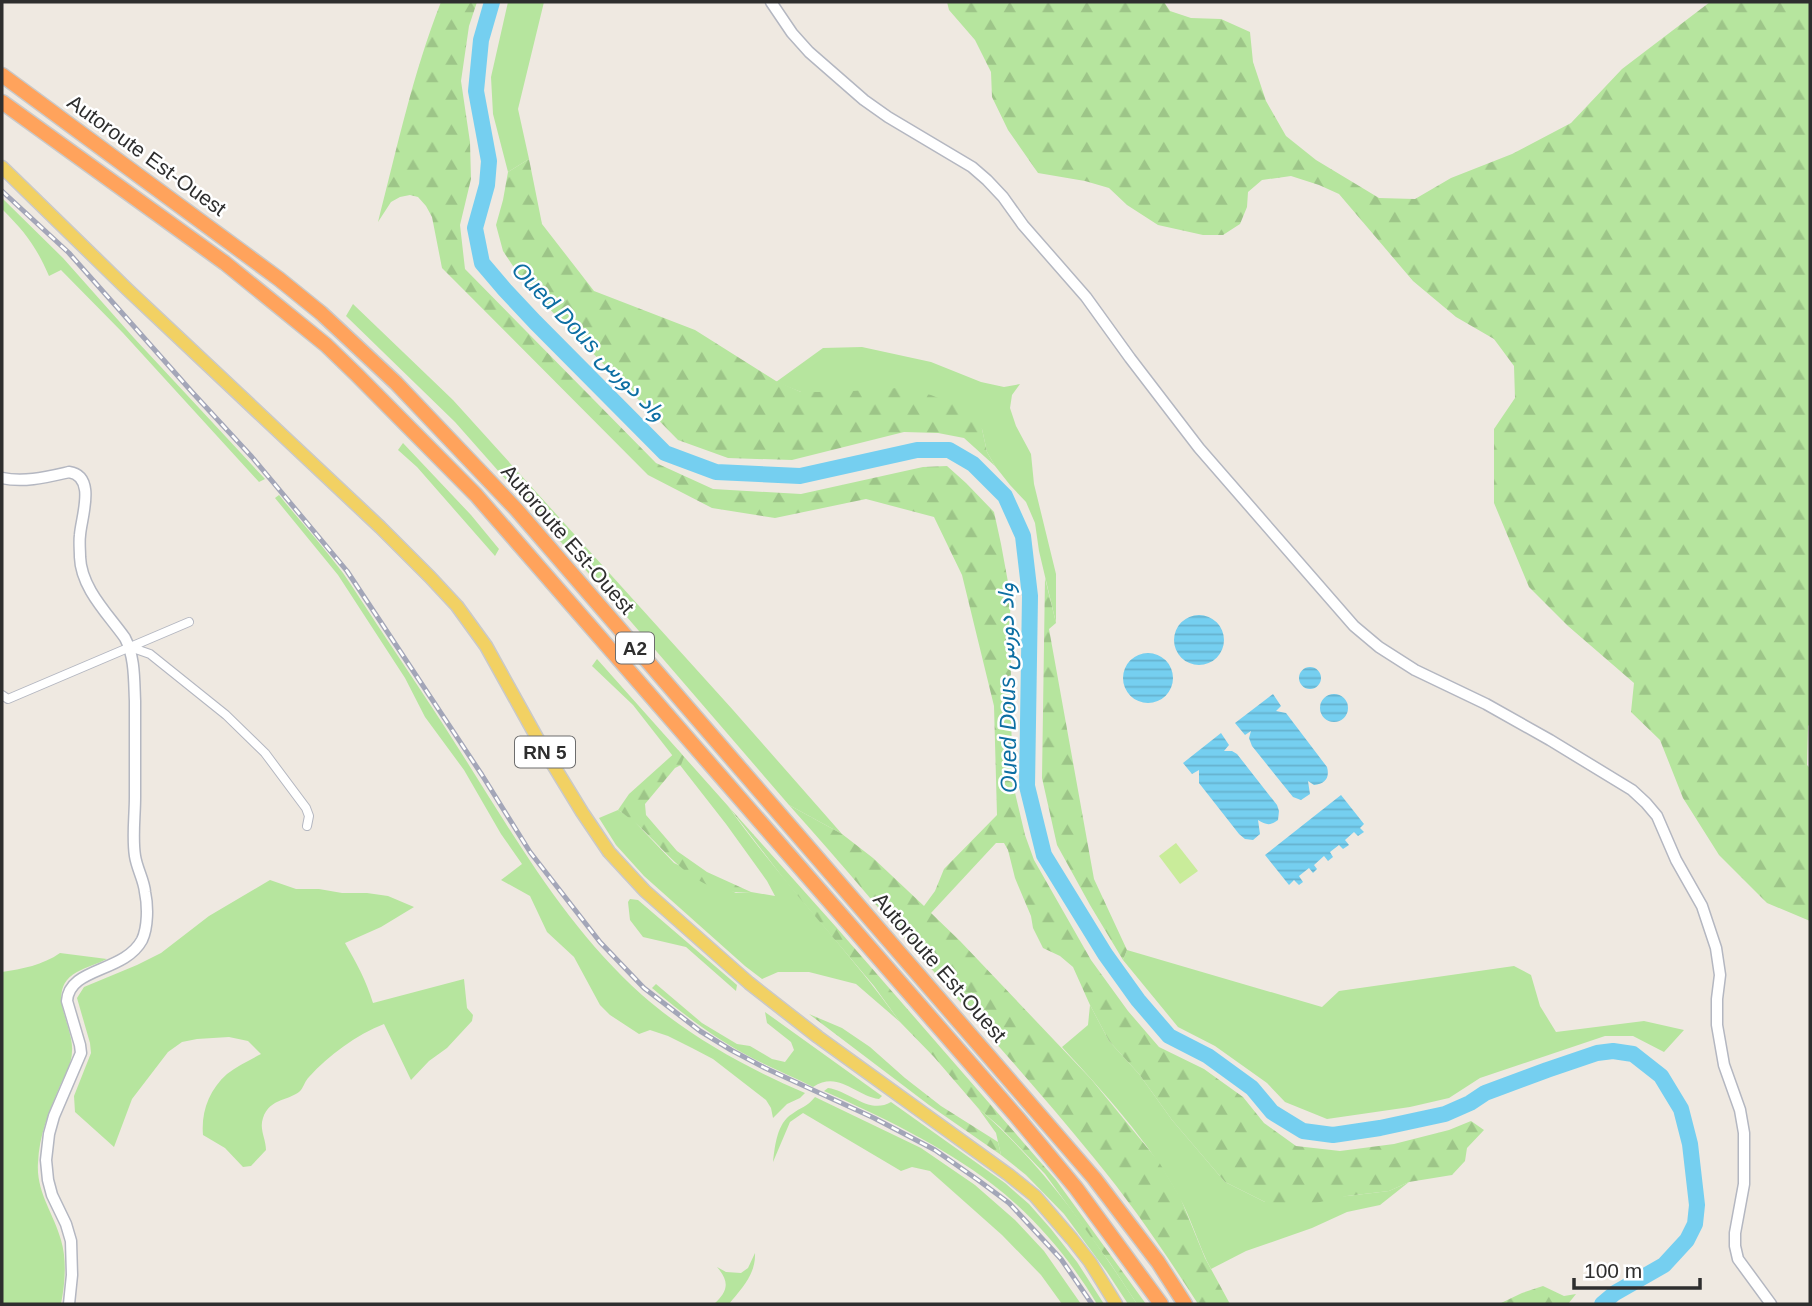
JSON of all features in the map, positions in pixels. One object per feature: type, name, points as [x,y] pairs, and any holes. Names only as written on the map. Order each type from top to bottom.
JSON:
[{"type":"highway","name":"Autoroute Est-Ouest","points":[[2,75],[279,279],[321,313],[396,383],[516,509],[1086,1168],[1158,1262],[1185,1304]]},
{"type":"highway","name":"Autoroute Est-Ouest","points":[[2,102],[278,304],[326,345],[476,495],[1017,1117],[1076,1188],[1161,1304]]},
{"type":"main road","name":"RN 5","points":[[2,167],[136,298],[380,527],[457,606],[486,646],[582,812],[610,852],[645,891],[749,983],[818,1037],[1035,1196],[1090,1262],[1116,1304]]},
{"type":"street","points":[[771,2],[809,52],[864,100],[972,167],[1003,197],[1023,225],[1086,297],[1199,448],[1354,626],[1379,647],[1415,670],[1486,704],[1632,790],[1657,817],[1676,860],[1702,906],[1716,948],[1720,975],[1717,1025],[1724,1065],[1740,1110],[1744,1133],[1744,1184],[1735,1246],[1738,1259],[1770,1304]]},
{"type":"street","points":[[2,478],[26,480],[69,472],[82,479],[85,489],[85,509],[80,535],[82,574],[130,647],[133,664],[136,750],[134,841],[137,867],[145,891],[146,925],[143,938],[132,953],[116,964],[75,982],[67,995],[81,1053],[54,1116],[46,1160],[52,1195],[71,1241],[69,1304]]},
{"type":"street","points":[[2,695],[8,699],[189,622]]},
{"type":"street","points":[[130,647],[150,654],[226,715],[265,752],[306,807],[309,817],[307,826]]},
{"type":"green space","points":[[441,2],[477,2],[469,26],[461,81],[470,142],[471,179],[460,225],[465,269],[656,463],[713,489],[801,494],[923,467],[947,466],[966,483],[994,512],[1010,593],[1012,780],[1025,835],[1034,860],[1091,960],[1128,1011],[1159,1047],[1204,1069],[1243,1097],[1264,1123],[1296,1146],[1340,1151],[1394,1144],[1449,1130],[1471,1121],[1484,1130],[1467,1148],[1465,1161],[1452,1175],[1409,1182],[1389,1191],[1347,1196],[1298,1207],[1265,1202],[1225,1182],[1172,1120],[1139,1074],[1109,1041],[1073,967],[1060,956],[1043,948],[1015,878],[1008,850],[1004,843],[996,843],[931,913],[1091,1079],[1159,1162],[1180,1197],[1205,1258],[1230,1304],[1198,1304],[1122,1193],[1094,1158],[789,805],[842,834],[873,858],[924,906],[935,891],[944,869],[997,815],[994,706],[962,575],[934,517],[866,499],[775,518],[712,508],[648,475],[442,268],[432,217],[418,197],[410,195],[391,202],[378,222],[414,83]]},
{"type":"green space","points":[[508,2],[544,2],[518,109],[529,159],[508,172],[493,114],[491,77]]},
{"type":"green space","points":[[947,2],[1164,2],[1170,11],[1191,18],[1221,19],[1250,32],[1253,62],[1266,101],[1286,136],[1316,160],[1379,198],[1415,199],[1451,178],[1512,154],[1571,123],[1622,69],[1710,2],[1810,2],[1810,724],[1807,765],[1810,768],[1810,921],[1767,903],[1719,855],[1683,798],[1660,740],[1631,712],[1634,683],[1568,626],[1529,587],[1494,503],[1494,429],[1515,398],[1514,366],[1494,339],[1456,317],[1413,281],[1339,194],[1319,185],[1291,176],[1262,180],[1248,192],[1247,207],[1240,224],[1223,235],[1203,235],[1158,225],[1127,205],[1109,188],[1038,173],[1008,130],[992,97],[991,72],[975,40],[949,10]]},
{"type":"green space","points":[[529,159],[542,224],[594,291],[695,330],[776,381],[801,392],[897,388],[931,395],[972,412],[982,429],[987,452],[995,466],[964,438],[938,433],[904,432],[792,460],[728,458],[678,440],[525,284],[503,251],[496,225],[508,172]]},
{"type":"green space","points":[[2,198],[63,258],[265,479],[259,482],[123,333],[61,270],[49,276],[29,240],[2,209]]},
{"type":"green space","points":[[353,304],[453,400],[842,834],[789,805],[455,422],[346,316]]},
{"type":"green space","points":[[862,347],[931,362],[981,382],[1004,387],[1020,384],[1012,395],[1010,408],[1031,454],[1034,484],[1056,574],[1056,623],[1035,523],[1026,502],[995,466],[987,452],[982,429],[838,392],[801,392],[776,382],[823,348]]},
{"type":"green space","points":[[403,443],[499,549],[495,556],[417,467],[398,450]]},
{"type":"green space","points":[[279,495],[343,573],[523,850],[589,941],[642,995],[680,1025],[762,1073],[805,1093],[800,1098],[787,1104],[773,1118],[766,1100],[713,1059],[668,1036],[650,1030],[639,1034],[600,1005],[574,957],[547,932],[530,896],[501,880],[522,864],[501,834],[464,770],[425,717],[405,678],[338,575],[275,498]]},
{"type":"green space","points":[[1045,578],[1056,623],[1049,629],[1094,879],[1127,950],[1123,960],[1057,845],[1042,778]]},
{"type":"green space","points":[[597,659],[728,806],[900,1022],[856,984],[809,972],[778,972],[762,979],[644,876],[616,845],[599,818],[618,810],[632,819],[674,863],[736,893],[751,892],[775,896],[726,824],[633,705],[592,666]]},
{"type":"green space","points":[[678,750],[684,757],[681,765],[675,768],[645,804],[646,815],[677,851],[707,872],[751,892],[728,891],[709,886],[692,876],[635,822],[618,810],[629,794]]},
{"type":"green space","points":[[728,806],[1056,1180],[1146,1304],[1137,1304],[1045,1174],[978,1108],[900,1022]]},
{"type":"green space","points":[[1176,843],[1198,871],[1180,884],[1159,856]]},
{"type":"green space","points":[[270,880],[296,889],[388,896],[414,907],[381,927],[345,943],[361,972],[373,1003],[464,979],[467,1008],[473,1015],[472,1021],[411,1080],[384,1024],[353,1040],[317,1069],[297,1094],[270,1106],[262,1122],[266,1150],[251,1166],[243,1167],[225,1148],[203,1135],[203,1118],[211,1094],[221,1080],[235,1068],[261,1054],[248,1041],[229,1037],[182,1042],[168,1052],[132,1099],[114,1147],[75,1112],[74,1096],[91,1053],[77,998],[84,987],[161,953],[209,916]]},
{"type":"green space","points":[[630,899],[638,900],[737,985],[736,991],[686,947],[643,937],[630,920]]},
{"type":"green space","points":[[1127,950],[1322,1007],[1339,991],[1514,966],[1531,975],[1540,1006],[1556,1032],[1644,1021],[1684,1030],[1664,1052],[1633,1036],[1605,1036],[1480,1078],[1449,1098],[1410,1107],[1327,1119],[1285,1102],[1267,1083],[1215,1046],[1178,1027],[1123,960]]},
{"type":"green space","points":[[60,953],[107,959],[77,972],[67,979],[63,988],[61,998],[72,1055],[40,1143],[40,1184],[63,1248],[65,1272],[61,1304],[2,1304],[2,972],[25,968]]},
{"type":"green space","points":[[656,984],[702,1023],[737,1044],[750,1046],[772,1059],[785,1062],[794,1050],[791,1042],[767,1023],[765,1012],[882,1096],[879,1099],[870,1097],[831,1081],[813,1087],[754,1059],[689,1017],[652,988]]},
{"type":"green space","points":[[1090,1005],[1109,1041],[1139,1074],[1172,1120],[1225,1182],[1265,1202],[1389,1191],[1409,1182],[1380,1205],[1347,1212],[1312,1228],[1246,1251],[1211,1269],[1183,1204],[1153,1155],[1062,1047],[1088,1025]]},
{"type":"green space","points":[[809,1014],[842,1028],[870,1047],[941,1106],[998,1142],[1001,1155],[929,1105]]},
{"type":"green space","points":[[828,1088],[875,1106],[891,1102],[1005,1183],[1029,1204],[1051,1229],[1077,1262],[1104,1304],[1097,1304],[1063,1255],[1037,1224],[992,1184],[932,1144],[824,1091]]},
{"type":"green space","points":[[815,1097],[921,1148],[975,1185],[1015,1220],[1044,1251],[1081,1304],[1062,1304],[1041,1275],[1002,1235],[930,1171],[912,1167],[901,1171],[803,1113],[790,1122],[773,1162],[783,1123]]},
{"type":"green space","points":[[978,1108],[1023,1152],[1064,1200],[1137,1304],[1128,1304],[1064,1214],[1026,1175],[1001,1155],[996,1133]]},
{"type":"green space","points":[[755,1253],[751,1274],[739,1292],[729,1304],[714,1304],[726,1286],[717,1267],[726,1272],[741,1273],[748,1268]]},
{"type":"green space","points":[[1543,1286],[1564,1296],[1576,1294],[1568,1304],[1499,1304],[1522,1293]]},
{"type":"water","points":[[1199,615],[1217,622],[1224,640],[1217,658],[1199,665],[1181,658],[1174,640],[1181,622]]},
{"type":"water","points":[[1148,653],[1166,660],[1173,678],[1166,696],[1148,703],[1130,696],[1123,678],[1130,660]]},
{"type":"water","points":[[1310,667],[1318,670],[1321,678],[1318,686],[1310,689],[1302,686],[1299,678],[1302,670]]},
{"type":"water","points":[[1273,694],[1281,706],[1276,711],[1286,713],[1327,767],[1326,780],[1314,785],[1308,781],[1310,794],[1301,800],[1293,797],[1252,746],[1249,738],[1251,731],[1245,735],[1235,723]]},
{"type":"water","points":[[1334,694],[1344,698],[1348,708],[1344,718],[1334,722],[1324,718],[1320,708],[1324,698]]},
{"type":"water","points":[[1221,733],[1229,745],[1224,751],[1237,754],[1279,811],[1278,820],[1273,823],[1266,824],[1258,820],[1260,834],[1253,840],[1245,839],[1239,834],[1199,783],[1199,770],[1192,774],[1183,763]]},
{"type":"water","points":[[1341,795],[1364,824],[1360,828],[1364,832],[1358,836],[1354,832],[1345,840],[1349,845],[1343,849],[1339,845],[1330,852],[1333,857],[1328,861],[1324,856],[1314,865],[1317,869],[1313,873],[1309,868],[1299,876],[1303,882],[1299,885],[1294,880],[1289,885],[1265,855]]},
{"type":"waterway","name":"Oued Dous واد دورس","points":[[492,2],[481,40],[476,91],[489,161],[487,185],[475,228],[482,263],[535,322],[665,453],[716,472],[800,476],[917,450],[949,450],[973,464],[1005,496],[1023,536],[1030,596],[1027,786],[1044,855],[1105,954],[1138,1000],[1169,1036],[1208,1056],[1252,1088],[1272,1112],[1303,1131],[1333,1135],[1445,1114],[1485,1093],[1597,1053],[1613,1051],[1633,1054],[1661,1076],[1681,1109],[1690,1144],[1697,1205],[1695,1224],[1687,1240],[1664,1265],[1615,1293],[1602,1304]]},
{"type":"railway","points":[[2,191],[69,253],[252,457],[347,571],[530,852],[600,942],[644,988],[700,1031],[731,1050],[935,1150],[978,1180],[1009,1203],[1061,1259],[1092,1304]]}]
